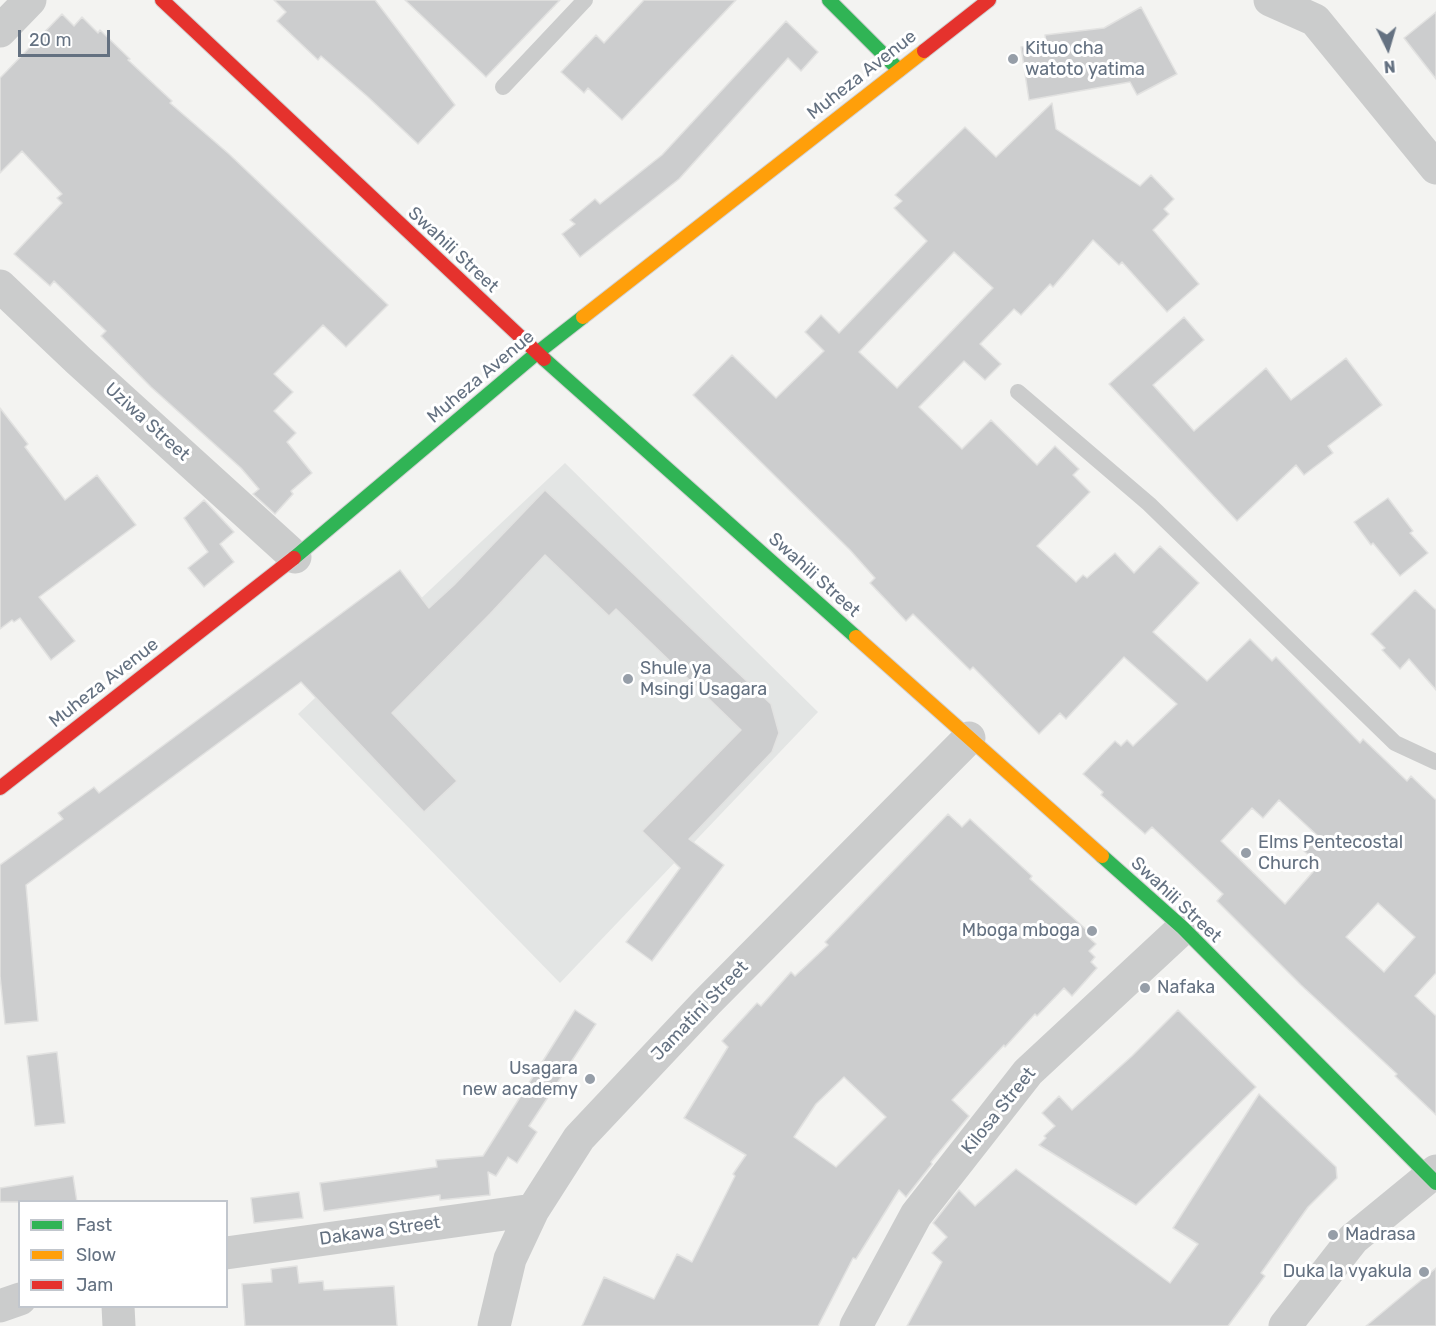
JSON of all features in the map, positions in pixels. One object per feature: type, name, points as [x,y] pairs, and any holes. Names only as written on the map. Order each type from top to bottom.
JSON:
[{"type":"street","points":[[0,31],[30,0]]},
{"type":"street","name":"Swahili Street","points":[[162,0],[537,353],[1183,928],[1434,1177]]},
{"type":"street","points":[[829,0],[899,70]]},
{"type":"street","name":"Muheza Avenue","points":[[0,788],[295,557],[537,353],[989,0]]},
{"type":"street","points":[[1270,0],[1315,21],[1436,168]]},
{"type":"street","name":"Uziwa Street","points":[[0,286],[295,557]]},
{"type":"street","name":"Jamatini Street","points":[[494,1326],[510,1259],[533,1210],[579,1138],[707,1002],[969,738]]},
{"type":"street","name":"Kilosa Street","points":[[856,1326],[916,1215],[1028,1072],[1183,928]]},
{"type":"street","points":[[1285,1326],[1353,1239],[1434,1177]]},
{"type":"street","name":"Dakawa Street","points":[[228,1252],[533,1210]]},
{"type":"street","points":[[0,1306],[18,1300]]},
{"type":"street","points":[[118,1308],[119,1326]]},
{"type":"lane","points":[[503,87],[585,0]]},
{"type":"lane","points":[[1018,392],[1149,504],[1395,743],[1436,762]]},
{"type":"shaded area","points":[[565,463],[818,712],[560,983],[298,714]]},
{"type":"building","points":[[274,0],[375,0],[455,105],[418,144],[321,56],[318,60],[277,21],[286,12]]},
{"type":"building","points":[[405,0],[560,0],[486,77]]},
{"type":"building","points":[[644,0],[736,0],[622,120],[588,88],[584,93],[561,72],[596,35],[604,43]]},
{"type":"building","points":[[1141,7],[1177,74],[1137,95],[1130,82],[1029,100],[1021,47],[1046,43],[1045,35],[1104,28]]},
{"type":"building","points":[[1436,12],[1436,79],[1404,38]]},
{"type":"building","points":[[62,14],[74,26],[82,17],[98,33],[100,30],[172,101],[170,103],[229,154],[388,305],[346,347],[323,325],[274,374],[293,392],[274,411],[296,433],[287,442],[312,473],[291,491],[293,494],[275,514],[253,494],[259,489],[241,468],[151,387],[101,336],[106,331],[54,281],[50,286],[14,254],[62,203],[57,198],[62,194],[22,151],[0,173],[0,78]]},
{"type":"building","points":[[786,21],[818,52],[801,71],[788,58],[679,179],[580,257],[562,234],[575,224],[570,220],[595,199],[600,204],[662,155]]},
{"type":"building","points":[[1052,103],[1056,129],[1140,186],[1151,175],[1174,199],[1164,209],[1169,214],[1153,230],[1199,284],[1167,312],[1122,262],[1119,265],[1093,240],[1053,287],[1050,284],[1021,315],[1014,309],[980,344],[1001,364],[985,380],[964,361],[919,407],[962,449],[991,420],[1037,465],[1055,446],[1079,469],[1073,475],[1090,492],[1037,546],[1076,582],[1083,575],[1087,578],[1115,553],[1134,573],[1160,546],[1199,583],[1153,632],[1207,681],[1250,639],[1272,661],[1276,657],[1360,743],[1363,739],[1407,781],[1411,776],[1436,800],[1436,973],[1415,996],[1436,1016],[1436,1115],[1395,1076],[1397,1074],[1301,985],[1217,901],[1223,894],[1152,827],[1145,834],[1101,795],[1103,792],[1083,774],[1115,741],[1121,746],[1127,740],[1133,746],[1177,704],[1124,657],[1066,719],[1060,713],[1039,734],[973,667],[970,670],[913,614],[906,621],[870,583],[875,578],[850,550],[693,395],[732,355],[776,398],[824,351],[805,332],[821,315],[839,333],[927,241],[894,208],[902,201],[895,195],[965,127],[996,157]],"holes":[[[954,252],[993,288],[897,388],[859,352]],[[1279,800],[1319,837],[1304,851],[1319,865],[1285,904],[1221,841],[1252,808],[1263,818]],[[1378,903],[1415,937],[1384,972],[1346,937]]]},
{"type":"building","points":[[1184,317],[1204,340],[1153,385],[1194,431],[1266,368],[1291,400],[1346,358],[1382,405],[1328,446],[1333,453],[1304,475],[1296,465],[1237,521],[1109,384]]},
{"type":"building","points":[[0,408],[28,444],[25,447],[65,500],[97,475],[136,525],[39,597],[75,641],[51,660],[20,618],[14,622],[12,620],[0,629]]},
{"type":"building","points":[[545,490],[771,704],[779,733],[772,752],[689,839],[724,865],[652,961],[626,942],[680,868],[642,831],[741,730],[616,609],[609,616],[545,555],[392,713],[457,781],[424,812],[301,682],[26,885],[38,1021],[5,1024],[0,976],[0,865],[63,819],[58,813],[94,787],[99,793],[400,570],[429,608]]},
{"type":"building","points":[[1388,498],[1413,531],[1410,533],[1428,553],[1400,576],[1373,543],[1371,545],[1354,522]]},
{"type":"building","points":[[204,500],[234,532],[220,544],[234,562],[204,587],[188,568],[208,552],[184,518]]},
{"type":"building","points":[[1415,590],[1436,610],[1436,690],[1409,659],[1400,669],[1382,650],[1385,648],[1371,634]]},
{"type":"building","points":[[948,814],[962,827],[970,819],[1032,876],[1030,879],[1090,933],[1087,936],[1096,944],[1089,951],[1095,957],[1091,962],[1097,968],[1072,996],[1064,988],[1037,1016],[1035,1014],[952,1100],[969,1116],[906,1197],[899,1190],[856,1259],[853,1258],[818,1326],[582,1326],[604,1277],[654,1299],[677,1254],[692,1262],[735,1176],[733,1174],[746,1155],[684,1118],[728,1047],[722,1041],[757,1003],[761,1006],[791,972],[795,976],[828,945],[825,942]],"holes":[[[844,1077],[886,1117],[836,1167],[794,1137],[816,1104]]]},
{"type":"building","points":[[575,1010],[596,1024],[529,1126],[537,1132],[517,1163],[508,1157],[496,1176],[488,1172],[490,1195],[440,1200],[440,1195],[324,1211],[320,1183],[437,1167],[436,1160],[483,1156]]},
{"type":"building","points":[[1178,1010],[1256,1087],[1136,1205],[1039,1145],[1046,1138],[1044,1136],[1055,1126],[1042,1113],[1059,1096],[1072,1110],[1132,1056]]},
{"type":"building","points":[[57,1052],[65,1123],[35,1126],[27,1056]]},
{"type":"building","points":[[1259,1094],[1336,1167],[1337,1178],[1308,1207],[1261,1273],[1265,1276],[1228,1326],[907,1326],[942,1262],[932,1253],[947,1237],[933,1223],[959,1190],[975,1206],[1016,1169],[1170,1283],[1198,1244],[1173,1228]]},
{"type":"building","points":[[73,1176],[77,1200],[0,1202],[0,1188]]},
{"type":"building","points":[[299,1192],[303,1218],[254,1223],[251,1198]]},
{"type":"building","points":[[297,1266],[299,1283],[323,1281],[324,1290],[394,1286],[397,1326],[245,1326],[242,1284],[272,1282],[271,1269]]},
{"type":"building","points":[[1436,1268],[1436,1326],[1366,1326],[1408,1291]]},
{"type":"traffic: fast","points":[[829,0],[899,70]]},
{"type":"traffic: fast","points":[[294,558],[537,353],[583,317]]},
{"type":"traffic: fast","points":[[544,359],[856,637]]},
{"type":"traffic: fast","points":[[1102,856],[1183,928],[1436,1183]]},
{"type":"traffic: slow","points":[[583,317],[924,51]]},
{"type":"traffic: slow","points":[[856,637],[1102,856]]},
{"type":"traffic: jam","points":[[162,0],[544,359]]},
{"type":"traffic: jam","points":[[924,51],[989,0]]},
{"type":"traffic: jam","points":[[0,788],[294,558]]},
{"type":"place","name":"Kituo cha watoto yatima","points":[[1013,59]]},
{"type":"place","name":"Shule ya Msingi Usagara","points":[[628,679]]},
{"type":"place","name":"Elms Pentecostal Church","points":[[1246,853]]},
{"type":"place","name":"Mboga mboga","points":[[1092,931]]},
{"type":"place","name":"Nafaka","points":[[1145,988]]},
{"type":"place","name":"Usagara new academy","points":[[590,1079]]},
{"type":"place","name":"Madrasa","points":[[1333,1235]]},
{"type":"place","name":"Duka la vyakula","points":[[1424,1272]]}]
